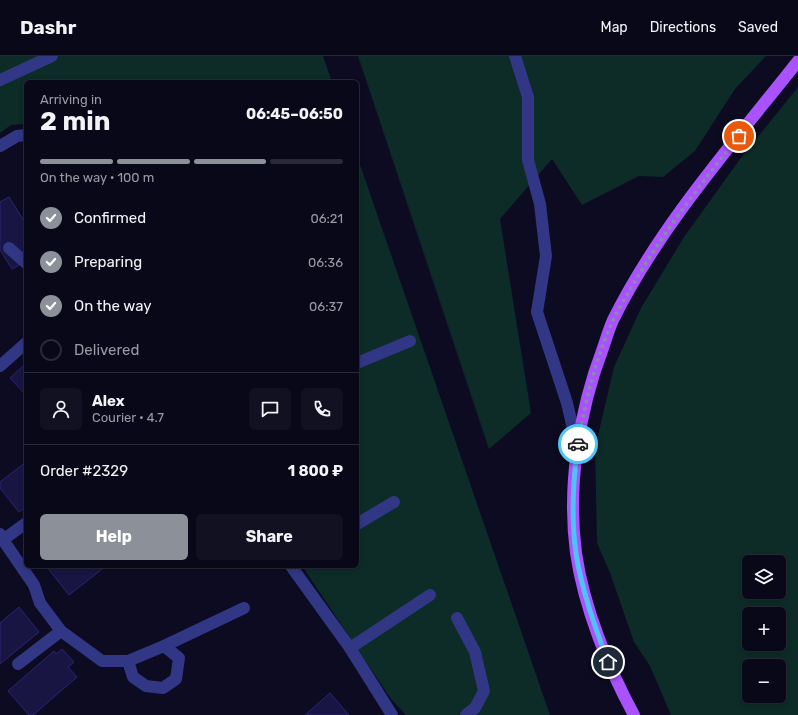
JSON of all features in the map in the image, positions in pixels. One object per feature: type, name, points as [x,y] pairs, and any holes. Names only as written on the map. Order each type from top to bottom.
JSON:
[{"type":"main road","points":[[634,715],[619,687],[600,639],[589,608],[576,554],[574,502],[575,472],[584,408],[597,362],[613,321],[645,263],[692,196],[798,61]]},
{"type":"lane","points":[[0,80],[52,56]]},
{"type":"lane","points":[[515,56],[528,97],[528,160],[540,204],[546,256],[537,312],[567,403],[578,446]]},
{"type":"lane","points":[[0,146],[17,136],[24,135]]},
{"type":"lane","points":[[9,248],[24,261]]},
{"type":"lane","points":[[359,362],[410,341]]},
{"type":"lane","points":[[0,366],[24,345]]},
{"type":"lane","points":[[359,523],[394,502]]},
{"type":"lane","points":[[24,524],[1,537],[24,567]]},
{"type":"lane","points":[[25,568],[34,585],[40,603],[60,631],[102,661],[128,661],[164,646],[244,608]]},
{"type":"lane","points":[[292,568],[350,648],[392,715]]},
{"type":"lane","points":[[350,648],[430,595]]},
{"type":"lane","points":[[457,618],[475,652],[484,691],[475,708],[466,715]]},
{"type":"lane","points":[[18,664],[60,631]]},
{"type":"lane","points":[[128,661],[133,677],[146,686],[163,688],[176,679],[179,658],[164,646]]},
{"type":"green space","points":[[0,56],[323,56],[331,80],[24,80],[24,124],[11,125],[0,133]]},
{"type":"green space","points":[[358,56],[766,56],[735,89],[695,151],[663,177],[639,176],[582,205],[552,159],[500,219],[531,413],[489,449]]},
{"type":"green space","points":[[798,87],[798,715],[671,715],[650,666],[634,642],[610,573],[597,543],[595,448],[614,367],[641,308],[684,237],[740,159]]},
{"type":"green space","points":[[359,162],[550,715],[406,715],[391,699],[303,568],[359,568]]},
{"type":"building","points":[[9,197],[24,221],[24,262],[12,269],[0,250],[0,202]]},
{"type":"building","points":[[24,365],[24,393],[10,378]]},
{"type":"building","points":[[24,464],[24,508],[19,512],[0,488],[0,482]]},
{"type":"building","points":[[48,568],[103,568],[69,595]]},
{"type":"building","points":[[19,607],[39,632],[0,664],[0,623]]},
{"type":"building","points":[[62,649],[74,662],[68,667],[77,677],[33,715],[29,715],[8,691],[54,651],[56,654]]},
{"type":"building","points":[[330,693],[349,715],[305,715]]},
{"type":"way so far","points":[[578,444],[584,408],[592,376],[613,321],[645,263],[692,196],[739,136]]},
{"type":"route","points":[[578,444],[574,502],[576,554],[589,608],[608,662]]}]
